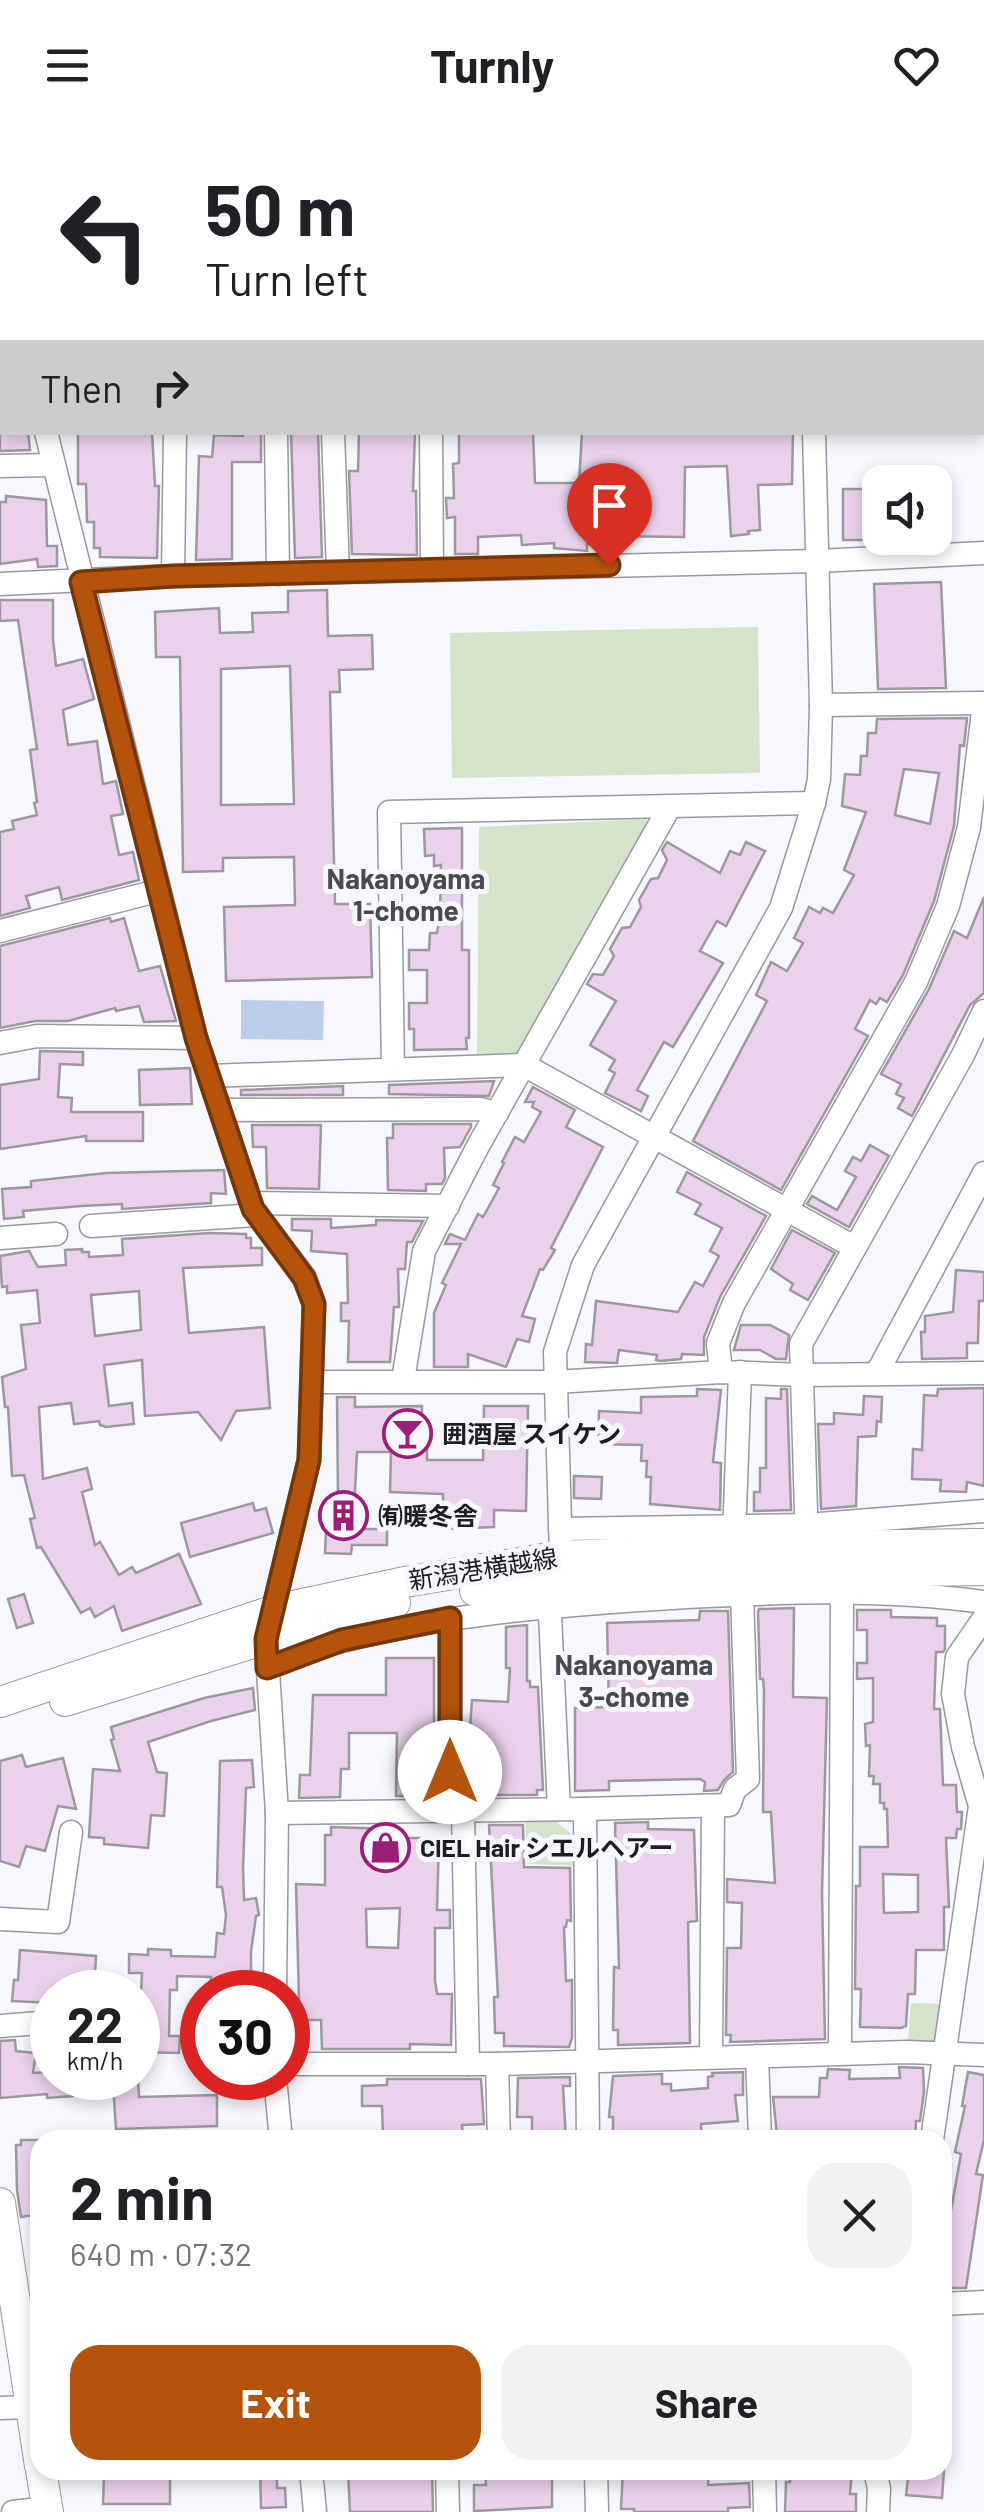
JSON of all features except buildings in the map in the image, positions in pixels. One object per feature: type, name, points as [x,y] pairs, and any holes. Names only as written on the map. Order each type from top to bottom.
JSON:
[{"type":"main road","name":"新潟港横越線","points":[[0,1721],[269,1639],[405,1582],[555,1567],[734,1536],[807,1535],[984,1544]]},
{"type":"main road","name":"新潟港横越線","points":[[555,1567],[984,1570]]},
{"type":"main road","name":"新潟港横越線","points":[[0,1702],[269,1639]]},
{"type":"main road","points":[[0,2203],[30,2347],[15,2408],[30,2444]]},
{"type":"main road","points":[[42,2480],[47,2510]]},
{"type":"street","points":[[47,435],[196,1038],[254,1209],[310,1288],[314,1304],[309,1460],[269,1639],[277,1814],[275,1970]]},
{"type":"street","points":[[173,576],[175,435]]},
{"type":"street","points":[[276,435],[278,574]]},
{"type":"street","points":[[333,435],[338,572]]},
{"type":"street","points":[[431,435],[432,570]]},
{"type":"street","points":[[559,1809],[555,1352],[583,1265],[781,908],[814,803],[819,778],[821,706],[814,435]]},
{"type":"street","points":[[0,466],[52,464]]},
{"type":"street","points":[[0,584],[984,554]]},
{"type":"street","points":[[734,1536],[730,1372],[718,1344],[734,1303],[916,982],[948,906],[969,827],[983,703],[821,706]]},
{"type":"street","points":[[394,1069],[389,812],[814,803]]},
{"type":"street","points":[[403,1380],[424,1251],[669,808]]},
{"type":"street","points":[[0,932],[157,891]]},
{"type":"street","points":[[984,1011],[801,1344],[807,1535],[984,1511]]},
{"type":"street","points":[[0,1044],[37,1036],[196,1038]]},
{"type":"street","points":[[209,1076],[524,1066],[854,1247]]},
{"type":"street","points":[[222,1110],[480,1109],[497,1113]]},
{"type":"street","points":[[878,1373],[984,1173]]},
{"type":"street","points":[[91,1226],[254,1209],[448,1206]]},
{"type":"street","points":[[0,1238],[56,1234]]},
{"type":"street","points":[[312,1382],[555,1382],[730,1372],[984,1373]]},
{"type":"street","points":[[269,1639],[342,1640],[450,1618],[555,1567],[742,1594],[916,1592],[984,1602]]},
{"type":"street","points":[[840,2054],[842,1592]]},
{"type":"street","points":[[277,1814],[729,1805],[735,1789],[748,1779],[742,1594]]},
{"type":"street","points":[[450,1618],[468,2064]]},
{"type":"street","points":[[934,2130],[980,1806],[953,1694],[957,1656],[984,1618]]},
{"type":"street","points":[[711,2055],[713,1806]]},
{"type":"street","points":[[585,1809],[588,2130]]},
{"type":"street","points":[[0,1919],[58,1922],[72,1832]]},
{"type":"street","points":[[0,2026],[30,2024]]},
{"type":"street","points":[[310,2064],[496,2064],[907,2052],[984,2055]]},
{"type":"street","points":[[757,2056],[760,2130]]},
{"type":"street","points":[[496,2064],[499,2130]]},
{"type":"street","points":[[277,2100],[280,2130]]},
{"type":"street","points":[[952,2304],[984,2302]]},
{"type":"street","points":[[312,2480],[315,2512]]},
{"type":"street","points":[[447,2480],[448,2512]]},
{"type":"street","points":[[596,2480],[597,2512]]},
{"type":"street","points":[[764,2480],[765,2512]]},
{"type":"street","points":[[878,2480],[878,2512]]},
{"type":"street","points":[[13,2512],[47,2510]]},
{"type":"green space","points":[[758,627],[760,773],[452,778],[450,633]]},
{"type":"green space","points":[[646,819],[648,824],[523,1051],[515,1055],[477,1054],[479,827]]},
{"type":"green space","points":[[525,1815],[550,1817],[583,1843],[583,1866],[527,1864]]},
{"type":"green space","points":[[911,2003],[953,2004],[947,2055],[907,2052]]},
{"type":"water","points":[[241,1000],[324,1001],[323,1040],[241,1039]]},
{"type":"place","name":"囲酒屋 スイケン","points":[[407,1434]]},
{"type":"place","name":"㈲暖冬舎","points":[[343,1516]]},
{"type":"place","name":"ClEL Hair シエルヘアー","points":[[385,1848]]},
{"type":"district","name":"Nakanoyama 1-chome","points":[[406,895]]},
{"type":"district","name":"Nakanoyama 3-chome","points":[[634,1681]]},
{"type":"route","points":[[450,1772],[450,1618],[342,1640],[267,1668],[266,1639],[309,1460],[314,1304],[304,1278],[253,1209],[196,1038],[81,582],[173,576],[609,565]]}]
